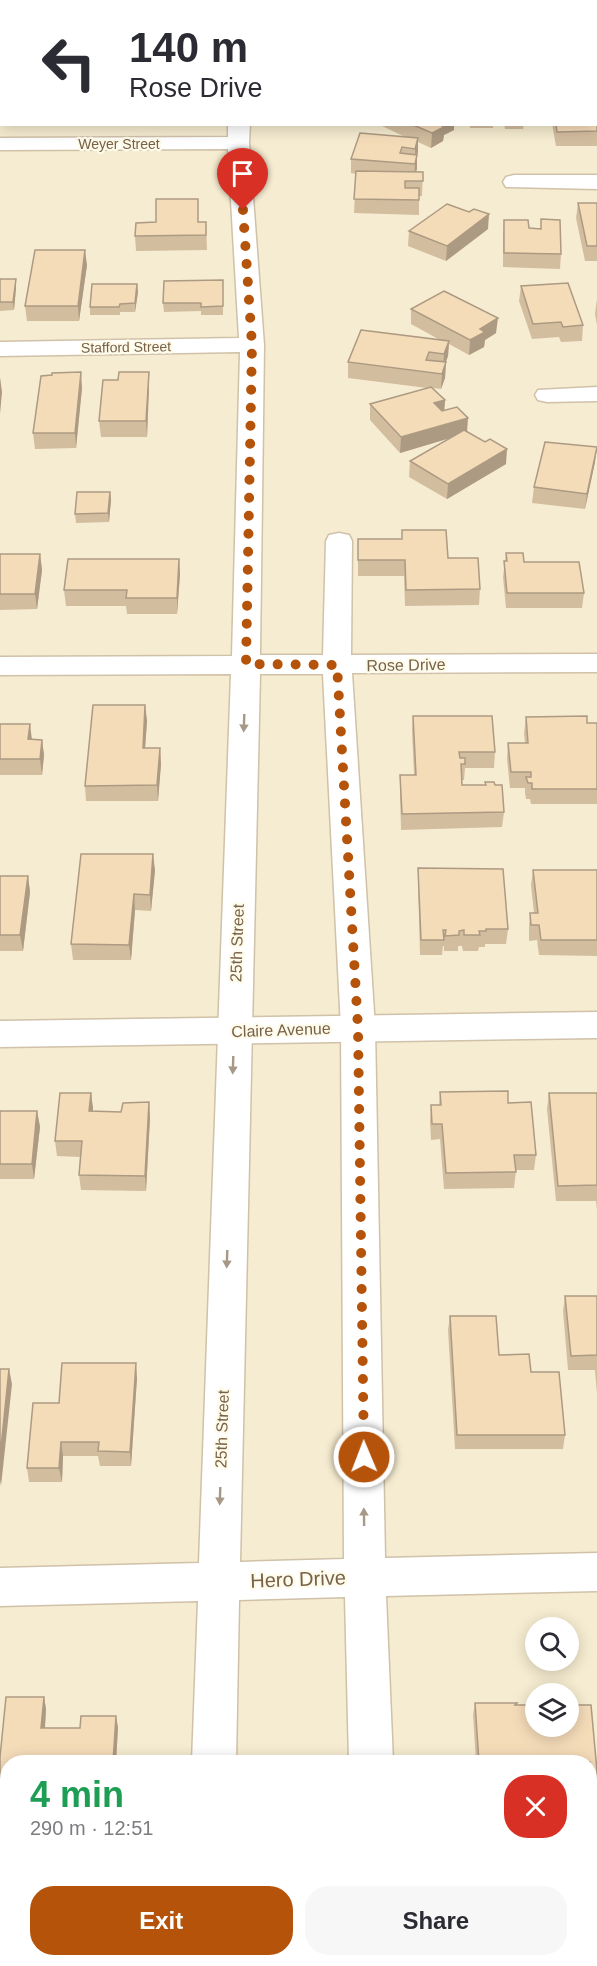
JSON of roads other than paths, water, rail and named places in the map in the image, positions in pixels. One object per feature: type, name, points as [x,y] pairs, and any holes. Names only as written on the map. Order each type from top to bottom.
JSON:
[{"type":"street","name":"Weyer Street","points":[[0,144],[238,134]]},
{"type":"street","name":"25th Street","points":[[214,1755],[246,664],[252,345],[238,134]]},
{"type":"street","points":[[514,182],[597,182]]},
{"type":"street","name":"Stafford Street","points":[[0,349],[252,345]]},
{"type":"street","points":[[547,395],[597,394]]},
{"type":"street","points":[[339,541],[337,665],[358,1028],[365,1576],[371,1755]]},
{"type":"street","name":"Rose Drive","points":[[0,666],[597,663]]},
{"type":"street","name":"Claire Avenue","points":[[0,1034],[234,1032],[597,1024]]},
{"type":"street","name":"Hero Drive","points":[[0,1587],[365,1576],[597,1572]]}]
